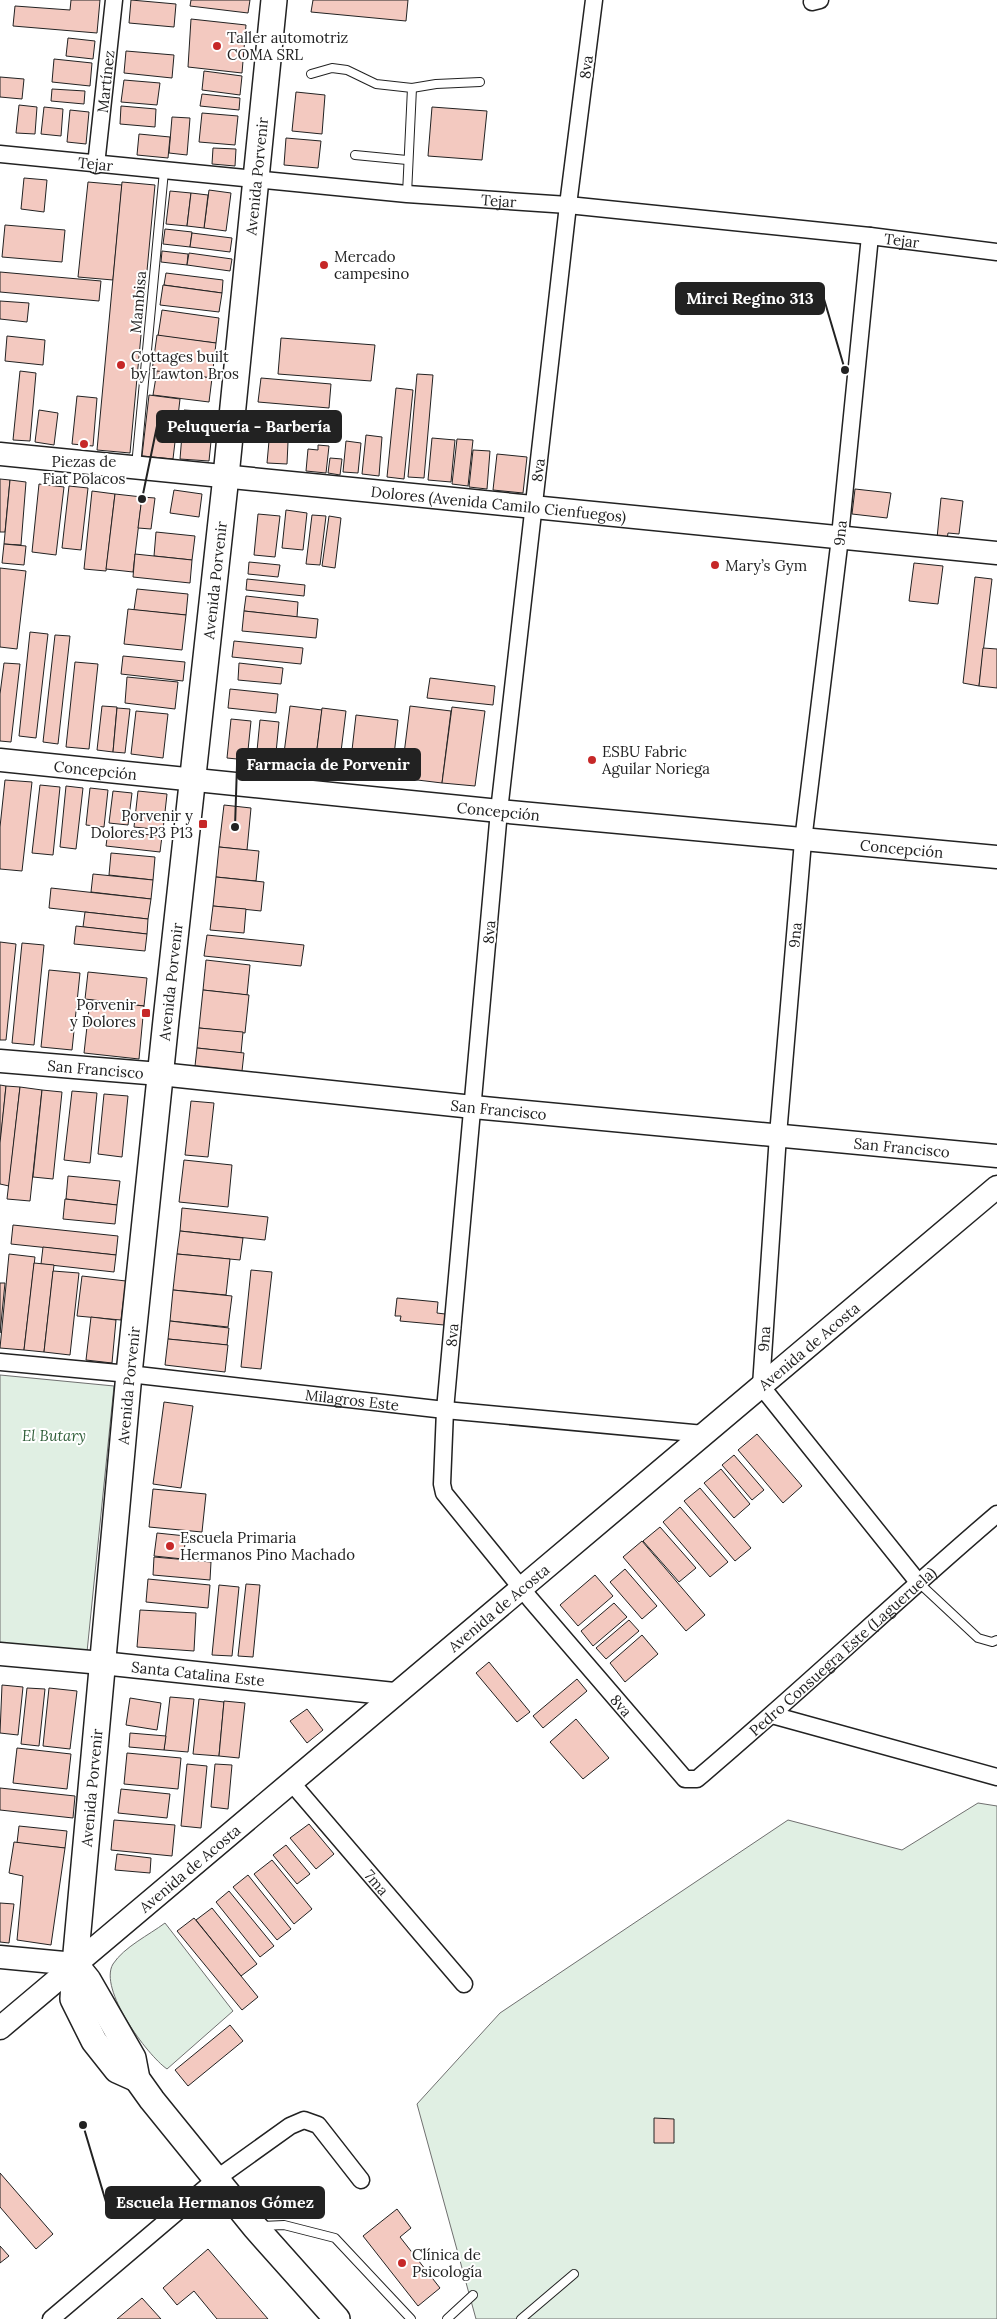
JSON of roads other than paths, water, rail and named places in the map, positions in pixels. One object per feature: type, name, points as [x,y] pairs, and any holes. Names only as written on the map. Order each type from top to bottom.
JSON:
[{"type":"main road","name":"Avenida Porvenir","points":[[274,0],[226,476],[129,1374],[73,1999],[94,2041],[117,2070],[137,2079],[216,2179],[337,2319]]},
{"type":"street","name":"Martínez","points":[[96,165],[114,0]]},
{"type":"street","name":"8va","points":[[594,0],[568,205],[500,812],[445,1410],[442,1484],[444,1493],[521,1588],[685,1779]]},
{"type":"street","name":"Tejar","points":[[0,154],[96,165],[407,194],[568,205],[870,236],[997,252]]},
{"type":"street","name":"9na","points":[[761,1386],[778,1135],[803,840],[840,538],[870,236]]},
{"type":"street","name":"Dolores (Avenida Camilo Cienfuegos)","points":[[0,454],[997,553]]},
{"type":"street","name":"Concepción","points":[[0,760],[500,812],[997,857]]},
{"type":"street","name":"San Francisco","points":[[0,1061],[160,1074],[473,1107],[997,1156]]},
{"type":"street","name":"Avenida de Acosta","points":[[0,2028],[997,1187]]},
{"type":"street","name":"Milagros Este","points":[[0,1362],[129,1374],[445,1410],[704,1434]]},
{"type":"street","points":[[761,1386],[918,1582]]},
{"type":"street","name":"Pedro Consuegra Este (Lagueruela)","points":[[685,1779],[697,1779],[772,1715],[918,1582],[997,1514]]},
{"type":"street","name":"Santa Catalina Este","points":[[0,1654],[394,1694]]},
{"type":"street","points":[[772,1715],[997,1777]]},
{"type":"street","name":"7ma","points":[[291,1782],[464,1984]]},
{"type":"street","points":[[0,1957],[75,1964]]},
{"type":"street","points":[[52,2319],[216,2179],[290,2126],[304,2120],[318,2125],[360,2180]]},
{"type":"lane","points":[[311,74],[332,68],[347,70],[376,84],[412,88],[436,84],[480,82]]},
{"type":"lane","points":[[407,194],[407,160],[412,88]]},
{"type":"lane","points":[[355,155],[407,160]]},
{"type":"lane","name":"Mambisa","points":[[136,466],[164,171]]},
{"type":"lane","points":[[918,1582],[978,1638],[992,1642],[997,1640]]},
{"type":"lane","points":[[256,2226],[284,2225],[334,2238],[411,2319]]},
{"type":"lane","points":[[521,2319],[574,2274]]},
{"type":"lane","points":[[447,2319],[473,2295]]},
{"type":"place","name":"Taller automotriz COMA SRL","points":[[217,46]]},
{"type":"place","name":"Mercado campesino","points":[[324,265]]},
{"type":"place","name":"Cottages built by Lawton Bros","points":[[121,365]]},
{"type":"place","name":"Mirci Regino 313","points":[[845,370]]},
{"type":"place","name":"Piezas de Fiat Polacos","points":[[84,444]]},
{"type":"place","name":"Peluquería - Barbería","points":[[142,499]]},
{"type":"place","name":"Mary’s Gym","points":[[715,565]]},
{"type":"place","name":"ESBU Fabric Aguilar Noriega","points":[[592,760]]},
{"type":"place","name":"Porvenir y Dolores P3 P13","points":[[203,824]]},
{"type":"place","name":"Farmacia de Porvenir","points":[[235,827]]},
{"type":"place","name":"Porvenir y Dolores","points":[[146,1013]]},
{"type":"place","name":"Escuela Primaria Hermanos Pino Machado","points":[[170,1546]]},
{"type":"place","name":"Escuela Hermanos Gómez","points":[[83,2125]]},
{"type":"place","name":"Clínica de Psicología","points":[[402,2263]]},
{"type":"park label","name":"El Butary","points":[[54,1435]]}]
